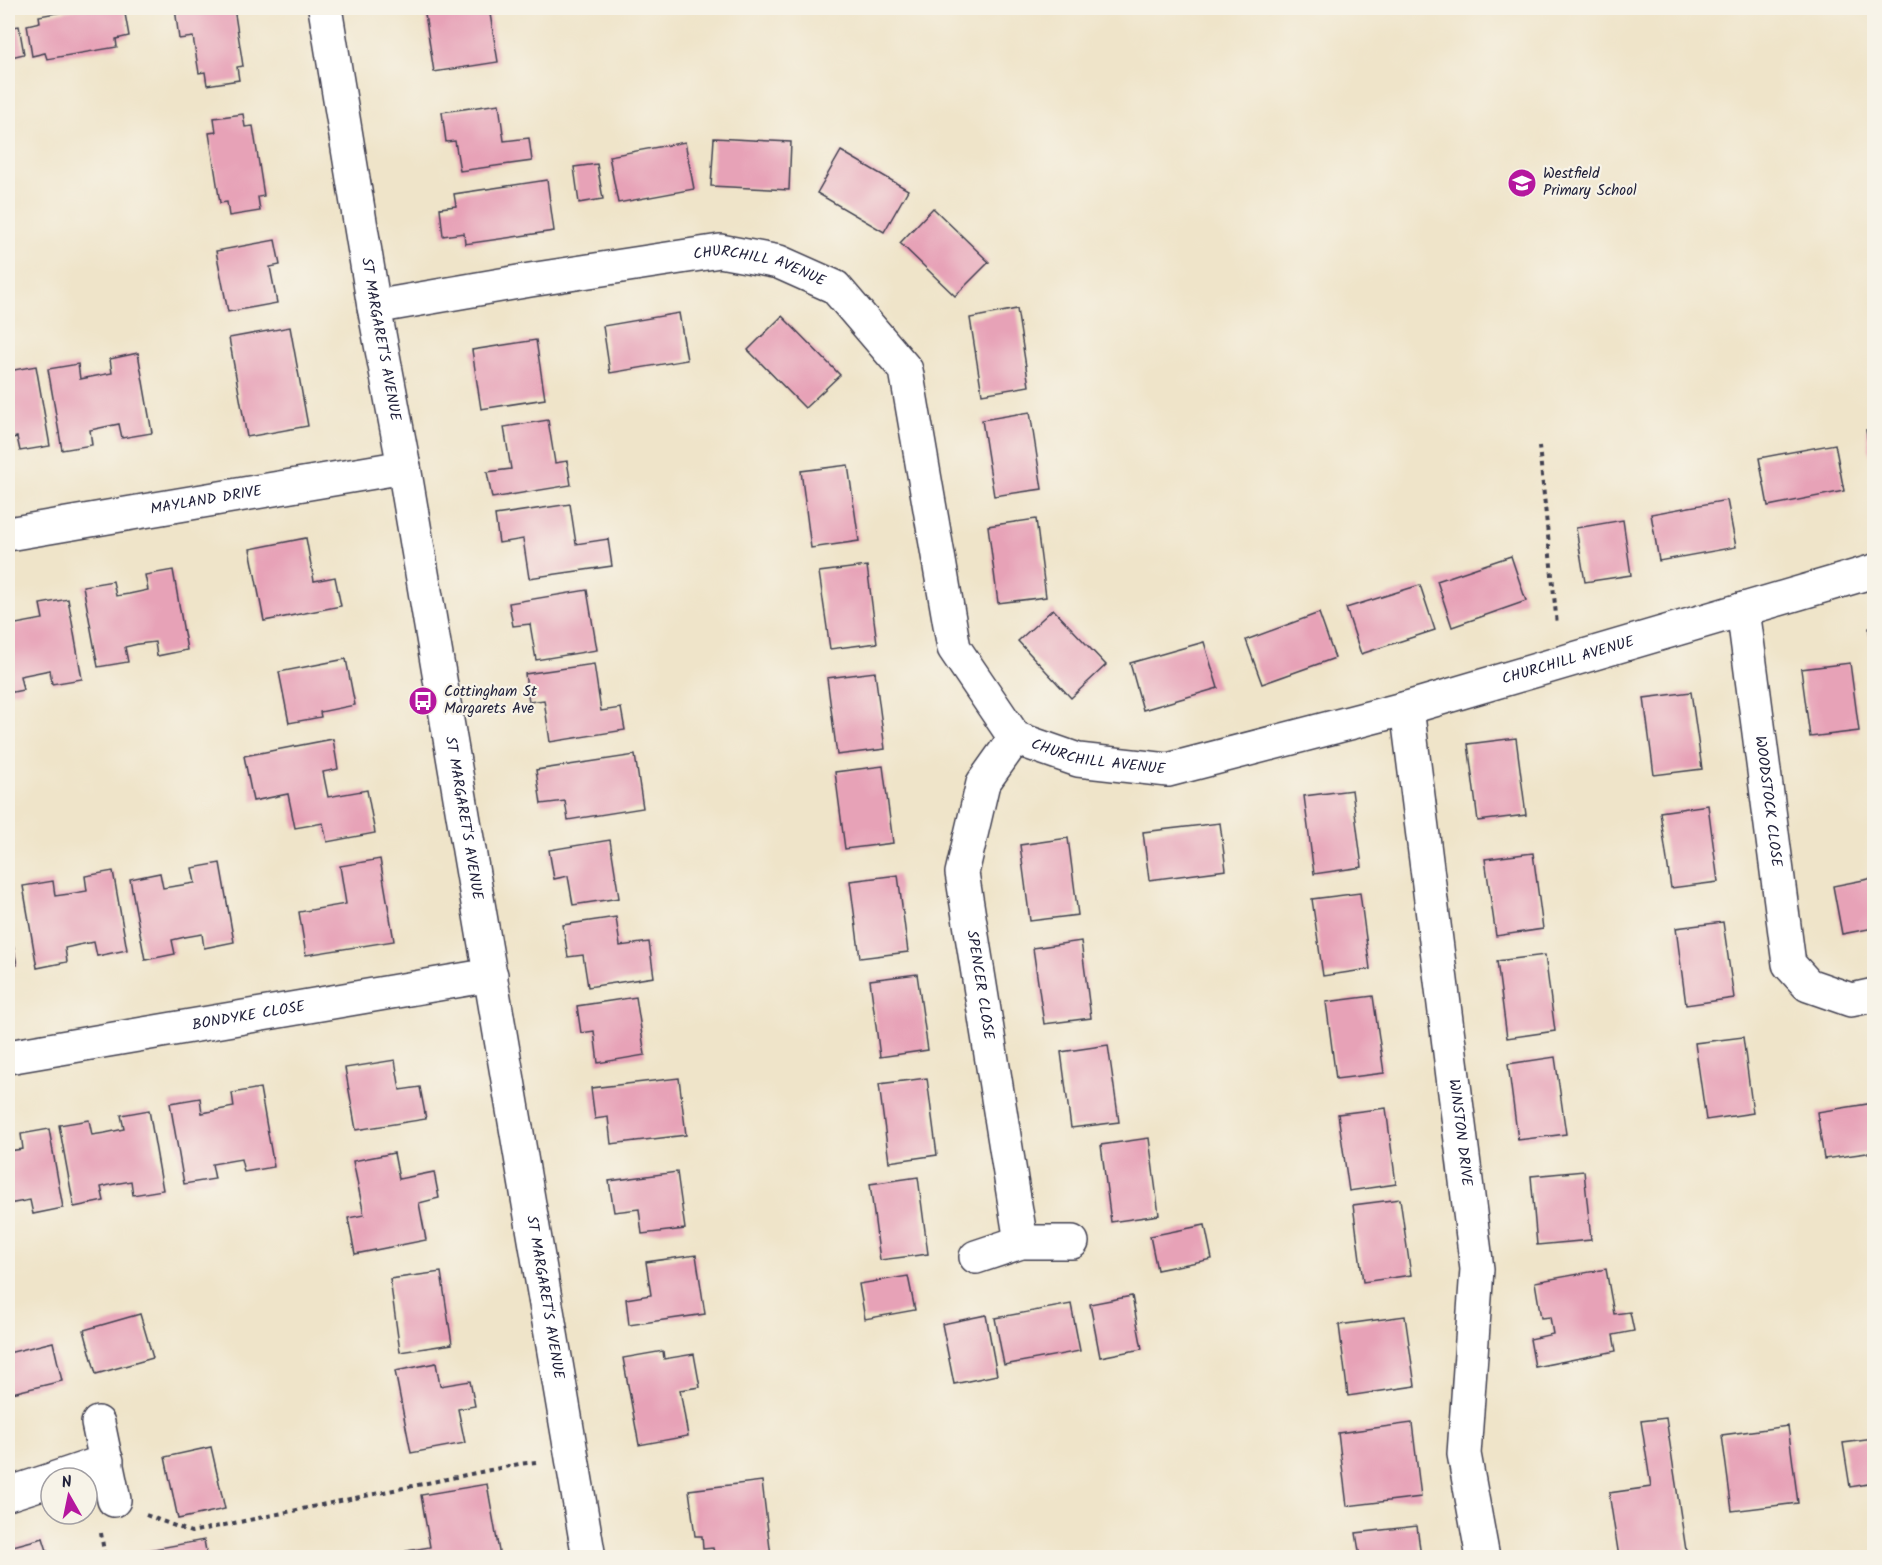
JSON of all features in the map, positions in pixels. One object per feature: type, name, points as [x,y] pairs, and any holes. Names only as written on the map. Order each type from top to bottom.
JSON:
[{"type":"street","name":"ST MARGARET'S AVENUE","points":[[325,8],[374,307],[404,467],[589,1557]]},
{"type":"street","name":"CHURCHILL AVENUE","points":[[374,307],[720,251],[779,262],[835,287],[906,370],[954,648],[1015,738],[1078,760],[1168,770],[1407,708],[1875,571]]},
{"type":"street","name":"MAYLAND DRIVE","points":[[8,534],[404,467]]},
{"type":"street","name":"WOODSTOCK CLOSE","points":[[1743,609],[1789,964],[1808,986],[1851,1000],[1875,995]]},
{"type":"street","name":"WINSTON DRIVE","points":[[1407,708],[1477,1269],[1464,1454],[1483,1557]]},
{"type":"street","name":"SPENCER CLOSE","points":[[1015,738],[983,783],[962,873],[1021,1242]]},
{"type":"street","name":"BONDYKE CLOSE","points":[[8,1057],[491,975]]},
{"type":"street","points":[[976,1257],[1021,1242],[1072,1242]]},
{"type":"street","points":[[98,1423],[114,1500]]},
{"type":"street","points":[[91,1466],[106,1461]]},
{"type":"street","points":[[8,1494],[39,1484]]},
{"type":"path","points":[[1539,446],[1561,662]]},
{"type":"path","points":[[114,1500],[191,1532],[519,1464],[573,1460]]},
{"type":"building","points":[[84,8],[110,8],[111,10],[124,8],[129,36],[116,39],[117,47],[47,59],[45,53],[32,56],[27,25],[40,22],[39,16]]},
{"type":"building","points":[[175,8],[234,8],[243,66],[237,67],[239,80],[207,85],[205,72],[199,73],[193,37],[179,39]]},
{"type":"building","points":[[469,8],[489,8],[498,62],[434,72],[425,14]]},
{"type":"building","points":[[19,26],[24,54],[11,57],[13,65],[8,66],[8,28]]},
{"type":"building","points":[[499,104],[504,141],[529,138],[532,161],[460,171],[455,141],[446,142],[442,112]]},
{"type":"building","points":[[243,114],[245,127],[253,126],[264,196],[258,197],[260,211],[229,216],[227,202],[220,203],[209,133],[216,132],[214,118]]},
{"type":"building","points":[[714,138],[791,142],[789,190],[711,186]]},
{"type":"building","points":[[685,142],[694,189],[618,203],[609,156]]},
{"type":"building","points":[[841,151],[908,190],[884,232],[817,193]]},
{"type":"building","points":[[597,164],[603,199],[579,203],[574,167]]},
{"type":"building","points":[[547,180],[554,231],[465,244],[464,233],[443,236],[440,208],[456,206],[454,194]]},
{"type":"building","points":[[933,208],[989,262],[955,296],[900,243]]},
{"type":"building","points":[[275,240],[280,265],[270,267],[277,303],[228,312],[216,251]]},
{"type":"building","points":[[1017,309],[1029,386],[982,394],[970,318]]},
{"type":"building","points":[[679,313],[687,360],[610,373],[603,326]]},
{"type":"building","points":[[782,316],[840,375],[805,408],[748,350]]},
{"type":"building","points":[[290,327],[308,426],[247,437],[229,338]]},
{"type":"building","points":[[536,340],[545,399],[481,409],[472,350]]},
{"type":"building","points":[[138,353],[152,433],[122,438],[119,424],[90,430],[92,445],[62,450],[48,369],[78,364],[80,379],[112,373],[110,359]]},
{"type":"building","points":[[36,366],[50,446],[20,451],[17,437],[8,439],[8,386],[10,385],[8,371]]},
{"type":"building","points":[[1030,412],[1042,489],[994,496],[982,420]]},
{"type":"building","points":[[548,420],[555,463],[567,461],[571,485],[492,498],[487,472],[511,469],[504,427]]},
{"type":"building","points":[[1874,429],[1874,473],[1873,473],[1866,430]]},
{"type":"building","points":[[1835,444],[1844,491],[1768,506],[1759,458]]},
{"type":"building","points":[[848,465],[859,541],[811,548],[801,471]]},
{"type":"building","points":[[1727,500],[1736,547],[1659,561],[1651,514]]},
{"type":"building","points":[[570,504],[576,544],[608,539],[612,566],[529,578],[523,539],[499,543],[495,515]]},
{"type":"building","points":[[1036,519],[1046,597],[998,603],[988,526]]},
{"type":"building","points":[[1623,520],[1631,575],[1585,582],[1576,528]]},
{"type":"building","points":[[306,538],[314,581],[335,577],[341,606],[264,621],[250,549]]},
{"type":"building","points":[[1511,556],[1526,601],[1452,627],[1437,581]]},
{"type":"building","points":[[867,566],[877,643],[830,649],[819,572]]},
{"type":"building","points":[[173,570],[187,650],[157,656],[155,642],[138,644],[125,647],[128,662],[98,667],[83,586],[113,581],[116,596],[129,594],[148,590],[145,575]]},
{"type":"building","points":[[1420,585],[1435,630],[1361,654],[1346,608]]},
{"type":"building","points":[[587,590],[597,650],[536,660],[530,624],[513,626],[509,603]]},
{"type":"building","points":[[68,599],[82,679],[52,684],[50,670],[20,676],[23,690],[8,693],[8,613],[11,625],[43,619],[40,604]]},
{"type":"building","points":[[1053,609],[1106,665],[1071,698],[1018,641]]},
{"type":"building","points":[[1319,613],[1335,658],[1262,684],[1246,640]]},
{"type":"building","points":[[1874,627],[1874,663],[1873,664],[1869,628]]},
{"type":"building","points":[[1204,642],[1218,688],[1143,710],[1130,663]]},
{"type":"building","points":[[346,659],[355,705],[320,712],[321,717],[289,723],[279,672]]},
{"type":"building","points":[[1850,663],[1859,731],[1810,737],[1801,669]]},
{"type":"building","points":[[594,664],[601,711],[621,708],[625,730],[550,742],[544,700],[529,702],[525,674]]},
{"type":"building","points":[[875,672],[885,749],[837,755],[827,678]]},
{"type":"building","points":[[1691,692],[1702,769],[1654,775],[1644,698]]},
{"type":"building","points":[[1516,738],[1526,815],[1478,821],[1468,744]]},
{"type":"building","points":[[333,739],[338,769],[323,772],[328,797],[367,790],[375,833],[327,842],[323,823],[295,828],[288,794],[253,801],[244,756]]},
{"type":"building","points":[[635,755],[643,808],[568,820],[565,801],[541,804],[536,770]]},
{"type":"building","points":[[883,766],[893,843],[845,849],[835,772]]},
{"type":"building","points":[[1352,790],[1362,867],[1314,874],[1304,796]]},
{"type":"building","points":[[1708,805],[1718,882],[1671,888],[1660,812]]},
{"type":"building","points":[[1220,823],[1226,870],[1149,880],[1143,832]]},
{"type":"building","points":[[1068,838],[1078,915],[1030,921],[1020,845]]},
{"type":"building","points":[[610,840],[619,898],[573,905],[568,876],[554,879],[549,850]]},
{"type":"building","points":[[1533,853],[1543,929],[1496,936],[1485,859]]},
{"type":"building","points":[[380,859],[394,941],[306,955],[299,912],[346,904],[340,866]]},
{"type":"building","points":[[220,863],[234,942],[204,948],[202,934],[185,937],[172,940],[175,954],[145,960],[130,879],[160,873],[163,888],[195,883],[192,868]]},
{"type":"building","points":[[113,871],[127,950],[97,956],[94,942],[78,945],[65,948],[67,962],[37,968],[23,886],[53,881],[55,896],[87,891],[85,876]]},
{"type":"building","points":[[898,875],[908,952],[860,958],[850,881]]},
{"type":"building","points":[[1874,878],[1874,928],[1842,934],[1833,886]]},
{"type":"building","points":[[1360,893],[1370,969],[1323,976],[1312,899]]},
{"type":"building","points":[[616,917],[620,946],[649,942],[654,977],[588,987],[583,955],[568,957],[563,925]]},
{"type":"building","points":[[8,919],[17,965],[8,967]]},
{"type":"building","points":[[1723,922],[1734,998],[1686,1005],[1676,928]]},
{"type":"building","points":[[1081,941],[1091,1018],[1044,1024],[1033,948]]},
{"type":"building","points":[[1545,955],[1555,1031],[1507,1038],[1497,961]]},
{"type":"building","points":[[917,974],[928,1050],[880,1057],[870,980]]},
{"type":"building","points":[[1373,996],[1384,1073],[1336,1079],[1326,1002]]},
{"type":"building","points":[[636,997],[645,1055],[598,1063],[594,1031],[581,1033],[577,1006]]},
{"type":"building","points":[[1743,1037],[1753,1113],[1706,1120],[1695,1043]]},
{"type":"building","points":[[1108,1045],[1119,1122],[1071,1128],[1061,1052]]},
{"type":"building","points":[[1555,1057],[1566,1134],[1518,1140],[1508,1064]]},
{"type":"building","points":[[395,1060],[400,1090],[420,1087],[426,1119],[356,1130],[345,1068]]},
{"type":"building","points":[[679,1078],[686,1135],[611,1144],[608,1117],[595,1119],[591,1088]]},
{"type":"building","points":[[927,1078],[937,1155],[889,1162],[879,1084]]},
{"type":"building","points":[[260,1088],[274,1167],[244,1172],[241,1159],[212,1164],[215,1179],[184,1184],[170,1103],[200,1098],[202,1113],[234,1107],[232,1093]]},
{"type":"building","points":[[1874,1103],[1874,1152],[1824,1159],[1817,1112]]},
{"type":"building","points":[[1386,1108],[1396,1184],[1349,1191],[1338,1114]]},
{"type":"building","points":[[149,1110],[163,1190],[133,1195],[131,1181],[114,1184],[101,1187],[104,1201],[74,1207],[59,1125],[89,1120],[92,1135],[105,1133],[124,1129],[121,1115]]},
{"type":"building","points":[[49,1129],[63,1208],[33,1214],[30,1200],[8,1204],[8,1151],[23,1149],[21,1134]]},
{"type":"building","points":[[1149,1138],[1159,1215],[1111,1222],[1101,1145]]},
{"type":"building","points":[[394,1153],[399,1179],[434,1172],[439,1198],[419,1203],[426,1240],[355,1254],[348,1218],[364,1215],[353,1161]]},
{"type":"building","points":[[1584,1171],[1591,1240],[1537,1245],[1531,1176]]},
{"type":"building","points":[[677,1172],[685,1229],[642,1234],[639,1209],[614,1212],[609,1181]]},
{"type":"building","points":[[918,1177],[928,1254],[880,1260],[870,1184]]},
{"type":"building","points":[[1400,1199],[1411,1275],[1363,1282],[1353,1205]]},
{"type":"building","points":[[1205,1225],[1212,1259],[1157,1270],[1150,1236]]},
{"type":"building","points":[[696,1255],[705,1314],[629,1325],[626,1299],[651,1295],[646,1262]]},
{"type":"building","points":[[1606,1269],[1614,1314],[1630,1312],[1634,1331],[1613,1335],[1616,1351],[1535,1367],[1530,1339],[1553,1334],[1550,1317],[1541,1318],[1535,1282]]},
{"type":"building","points":[[441,1272],[452,1344],[400,1352],[390,1279]]},
{"type":"building","points":[[908,1276],[915,1310],[865,1319],[859,1284]]},
{"type":"building","points":[[1132,1296],[1142,1349],[1100,1357],[1090,1304]]},
{"type":"building","points":[[1071,1304],[1080,1351],[1004,1365],[995,1318]]},
{"type":"building","points":[[140,1314],[153,1358],[96,1374],[84,1330]]},
{"type":"building","points":[[986,1315],[997,1375],[954,1384],[942,1324]]},
{"type":"building","points":[[1405,1316],[1415,1386],[1348,1396],[1339,1325]]},
{"type":"building","points":[[53,1342],[62,1381],[8,1394],[8,1353]]},
{"type":"building","points":[[663,1351],[664,1359],[694,1354],[700,1387],[680,1390],[688,1436],[639,1445],[623,1358]]},
{"type":"building","points":[[436,1363],[440,1386],[470,1381],[475,1406],[458,1409],[465,1443],[411,1453],[395,1371]]},
{"type":"building","points":[[1666,1418],[1687,1557],[1619,1557],[1609,1493],[1651,1487],[1641,1421]]},
{"type":"building","points":[[1412,1423],[1421,1497],[1347,1506],[1338,1433]]},
{"type":"building","points":[[1788,1426],[1798,1503],[1732,1511],[1722,1435]]},
{"type":"building","points":[[1874,1439],[1874,1483],[1850,1487],[1843,1443]]},
{"type":"building","points":[[211,1447],[225,1509],[178,1519],[165,1457]]},
{"type":"building","points":[[762,1481],[771,1557],[715,1557],[713,1548],[703,1549],[702,1536],[695,1536],[689,1490]]},
{"type":"building","points":[[487,1484],[500,1557],[407,1557],[406,1551],[430,1547],[421,1495]]},
{"type":"building","points":[[1417,1526],[1421,1557],[1360,1557],[1356,1533]]},
{"type":"building","points":[[43,1538],[49,1557],[16,1557],[13,1546]]},
{"type":"building","points":[[204,1540],[207,1557],[127,1557],[126,1554]]},
{"type":"place","name":"Westfield Primary School","points":[[1522,183]]},
{"type":"place","name":"Cottingham St Margarets Ave","points":[[423,701]]}]
